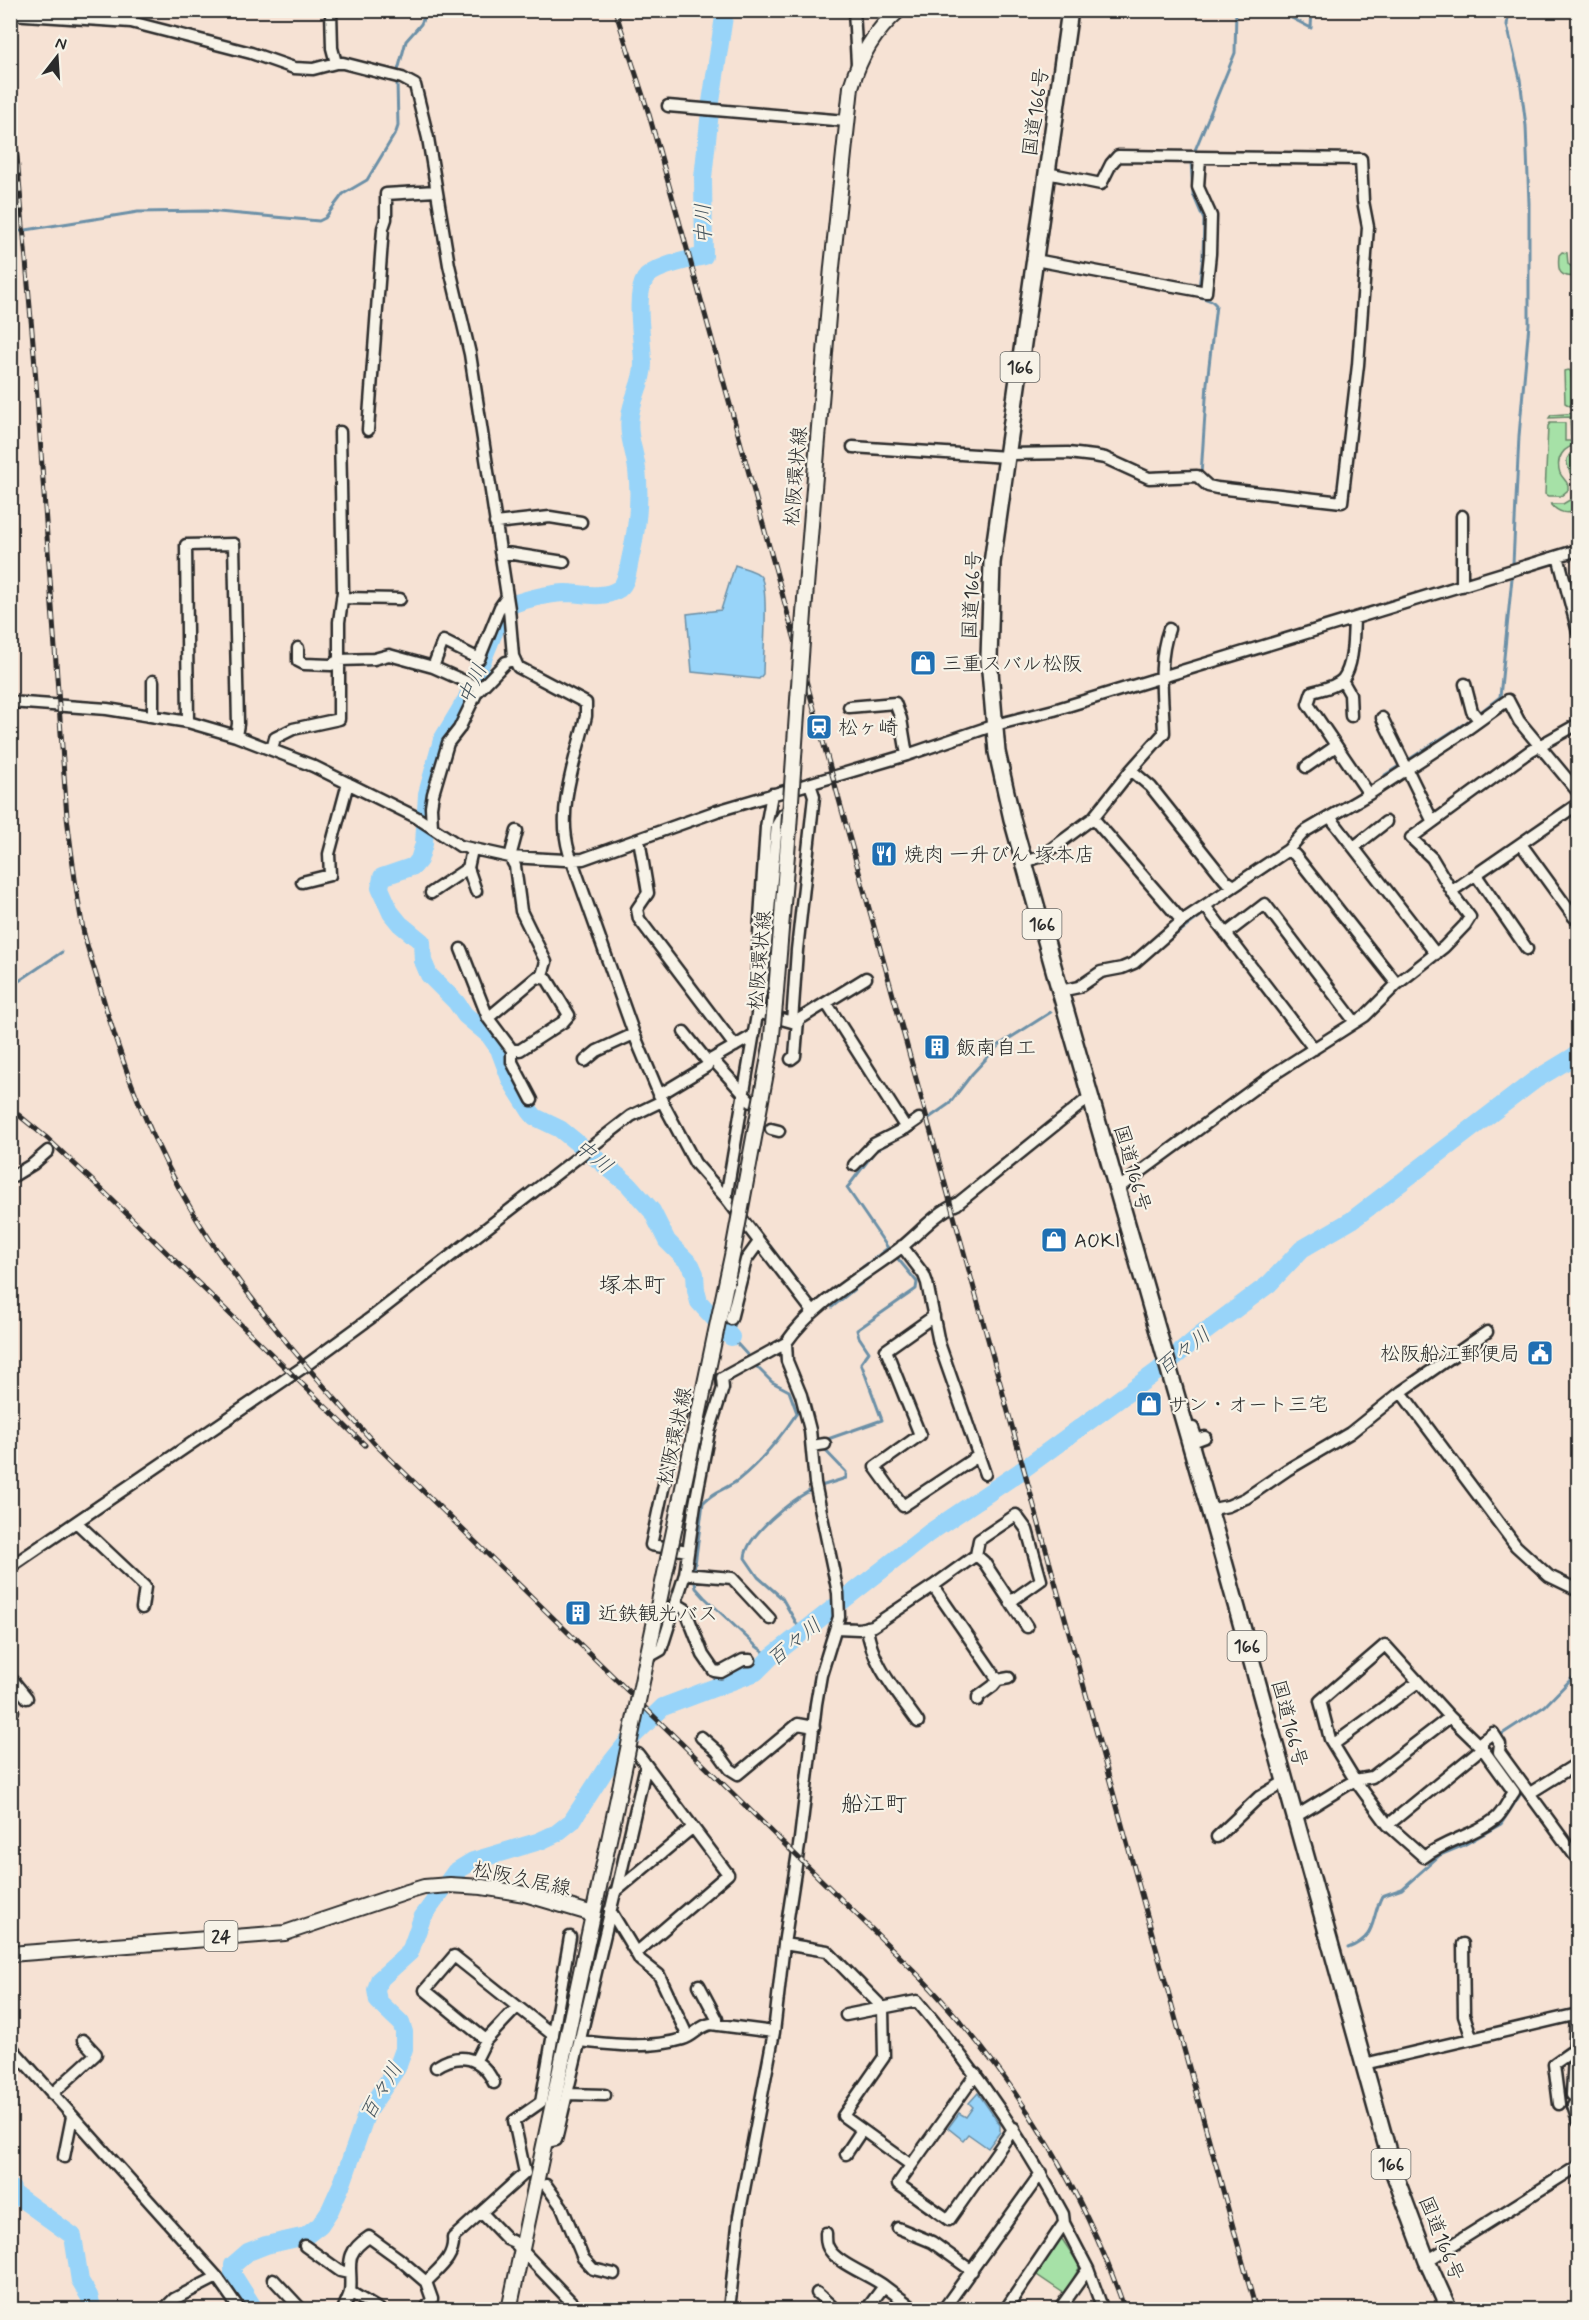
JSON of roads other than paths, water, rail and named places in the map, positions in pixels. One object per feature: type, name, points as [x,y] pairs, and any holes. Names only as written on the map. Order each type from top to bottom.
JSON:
[{"type":"highway","name":"国道166号","points":[[1070,10],[992,563],[988,659],[997,752],[1024,862],[1060,991],[1394,2173],[1427,2261],[1449,2310]]},
{"type":"main road","name":"松阪環状線","points":[[593,1914],[746,1187],[771,1046],[791,809],[805,599],[846,120],[857,64],[869,43],[899,10]]},
{"type":"main road","name":"松阪久居線","points":[[10,1953],[285,1933],[363,1905],[424,1887],[450,1885],[482,1887],[525,1894],[593,1914],[509,2310]]},
{"type":"street","points":[[331,10],[332,48],[336,63]]},
{"type":"street","points":[[854,10],[857,64]]},
{"type":"street","points":[[10,14],[131,22],[251,53],[294,68],[313,69],[336,63],[397,77],[416,85],[428,138],[449,265],[470,354],[508,602],[514,660],[518,667],[586,703],[586,716],[565,808],[564,836],[634,1034],[660,1098],[695,1163],[726,1198],[813,1312]]},
{"type":"street","points":[[668,106],[846,120]]},
{"type":"street","points":[[853,447],[1008,455],[1068,453],[1105,458],[1149,478],[1201,479],[1216,488],[1342,502],[1358,365],[1368,227],[1363,201],[1361,159],[1118,156],[1111,164],[1101,184],[1047,173]]},
{"type":"street","points":[[1035,260],[1206,292],[1211,216],[1198,187],[1198,158]]},
{"type":"street","points":[[368,430],[386,194],[435,191]]},
{"type":"street","points":[[272,749],[275,738],[293,729],[339,719],[339,622],[342,598],[340,432]]},
{"type":"street","points":[[1462,516],[1462,586]]},
{"type":"street","points":[[495,523],[550,517],[581,522]]},
{"type":"street","points":[[188,722],[186,545],[234,544],[238,724],[236,736]]},
{"type":"street","points":[[10,702],[107,709],[188,722],[272,749],[348,783],[416,817],[453,843],[472,850],[510,857],[583,860],[772,794],[1578,550]]},
{"type":"street","points":[[500,552],[564,562]]},
{"type":"street","points":[[1558,556],[1578,632]]},
{"type":"street","points":[[342,598],[399,599]]},
{"type":"street","points":[[433,668],[443,641],[479,659],[500,606],[508,602]]},
{"type":"street","points":[[1354,619],[1350,658],[1342,680],[1312,692],[1308,704],[1369,794]]},
{"type":"street","points":[[1024,862],[1042,856],[1093,819],[1131,770],[1164,733],[1162,677],[1164,644],[1169,629]]},
{"type":"street","points":[[298,648],[298,661],[304,664],[331,665],[339,660],[374,659],[390,655],[433,668],[480,688]]},
{"type":"street","points":[[431,826],[433,794],[448,743],[459,729],[480,688],[506,662],[514,660]]},
{"type":"street","points":[[1342,680],[1350,694],[1351,716]]},
{"type":"street","points":[[153,681],[153,715]]},
{"type":"street","points":[[1465,684],[1477,717]]},
{"type":"street","points":[[1060,991],[1079,987],[1101,972],[1134,963],[1182,921],[1207,910],[1234,886],[1288,850],[1304,832],[1369,794],[1404,765],[1462,733],[1477,717],[1508,700],[1519,722],[1578,792]]},
{"type":"street","points":[[849,707],[895,703],[901,719],[907,755]]},
{"type":"street","points":[[1382,718],[1433,822]]},
{"type":"street","points":[[1117,1189],[1271,1076],[1365,1016],[1397,984],[1436,954],[1465,925],[1470,916],[1432,858],[1411,838],[1539,745],[1578,724]]},
{"type":"street","points":[[1306,767],[1336,746]]},
{"type":"street","points":[[1131,770],[1151,787],[1225,880],[1234,886]]},
{"type":"street","points":[[302,882],[330,875],[329,854],[348,783]]},
{"type":"street","points":[[791,1059],[795,1056],[797,950],[814,796],[810,784]]},
{"type":"street","points":[[754,1035],[766,827],[772,794]]},
{"type":"street","points":[[1452,891],[1578,804]]},
{"type":"street","points":[[726,1198],[748,1098],[762,985],[777,825],[791,809]]},
{"type":"street","points":[[1330,817],[1436,954]]},
{"type":"street","points":[[1093,819],[1182,921]]},
{"type":"street","points":[[1354,848],[1386,822]]},
{"type":"street","points":[[517,831],[510,857],[515,866],[521,911],[546,962],[541,978]]},
{"type":"street","points":[[639,839],[648,893],[637,909],[639,919],[735,1046]]},
{"type":"street","points":[[1521,844],[1574,917]]},
{"type":"street","points":[[472,850],[468,868],[476,891]]},
{"type":"street","points":[[1288,850],[1295,855],[1397,984]]},
{"type":"street","points":[[431,893],[468,868]]},
{"type":"street","points":[[1476,874],[1527,949]]},
{"type":"street","points":[[1226,934],[1265,904],[1355,1022]]},
{"type":"street","points":[[1207,910],[1314,1049]]},
{"type":"street","points":[[461,950],[488,1018],[512,1050],[512,1062],[532,1100]]},
{"type":"street","points":[[488,1018],[537,977],[547,979],[569,1015],[520,1050],[512,1050]]},
{"type":"street","points":[[757,1012],[795,1021],[827,1004],[866,978]]},
{"type":"street","points":[[827,1004],[906,1128]]},
{"type":"street","points":[[684,1032],[748,1098]]},
{"type":"street","points":[[585,1060],[597,1051],[634,1034]]},
{"type":"street","points":[[10,1567],[315,1359],[631,1116],[707,1066],[710,1060],[754,1035]]},
{"type":"street","points":[[647,1658],[661,1650],[675,1603],[687,1574],[688,1551],[709,1432],[723,1388],[722,1378],[786,1343],[813,1312],[896,1251],[1090,1096]]},
{"type":"street","points":[[854,1165],[874,1144],[919,1119]]},
{"type":"street","points":[[10,1178],[33,1164],[48,1151]]},
{"type":"street","points":[[731,1319],[746,1260],[759,1242]]},
{"type":"street","points":[[896,1251],[924,1275],[930,1292],[939,1343],[985,1474]]},
{"type":"street","points":[[934,1316],[886,1350],[920,1435],[875,1467],[903,1506],[978,1456]]},
{"type":"street","points":[[1208,1510],[1228,1506],[1246,1498],[1287,1470],[1350,1433],[1401,1392],[1487,1332]]},
{"type":"street","points":[[729,2310],[739,2216],[774,2032],[821,1675],[839,1614],[838,1593],[815,1483],[819,1445],[787,1361],[786,1343]]},
{"type":"street","points":[[1401,1392],[1516,1546],[1549,1576],[1578,1590]]},
{"type":"street","points":[[1174,1394],[1189,1413],[1197,1440],[1205,1437]]},
{"type":"street","points":[[687,1399],[676,1428],[651,1545],[688,1551]]},
{"type":"street","points":[[836,1628],[873,1626],[976,1555],[979,1540],[1016,1515],[1027,1530],[1041,1580],[1010,1602]]},
{"type":"street","points":[[76,1522],[145,1587],[142,1608]]},
{"type":"street","points":[[976,1555],[984,1562],[1027,1627]]},
{"type":"street","points":[[687,1574],[732,1578],[770,1619]]},
{"type":"street","points":[[933,1586],[998,1680]]},
{"type":"street","points":[[675,1603],[685,1609],[703,1655],[714,1671],[721,1672],[743,1660],[750,1660]]},
{"type":"street","points":[[867,1627],[868,1638],[878,1665],[918,1722]]},
{"type":"street","points":[[1384,1645],[1418,1682],[1482,1748],[1514,1792],[1497,1818],[1471,1834],[1438,1846],[1424,1857],[1388,1825],[1355,1780],[1334,1744],[1320,1701],[1384,1645]]},
{"type":"street","points":[[10,1677],[27,1698]]},
{"type":"street","points":[[978,1700],[998,1680],[1009,1678]]},
{"type":"street","points":[[1334,1744],[1418,1682]]},
{"type":"street","points":[[1295,1817],[1355,1780],[1372,1777],[1450,1717]]},
{"type":"street","points":[[701,1737],[717,1751],[730,1769],[738,1774],[798,1724],[814,1726]]},
{"type":"street","points":[[1482,1748],[1482,1741],[1493,1733],[1500,1744],[1499,1752],[1578,1860]]},
{"type":"street","points":[[1388,1825],[1482,1748]]},
{"type":"street","points":[[636,1953],[728,1874],[638,1754]]},
{"type":"street","points":[[1530,1793],[1578,1763]]},
{"type":"street","points":[[544,2143],[556,2140],[646,1765]]},
{"type":"street","points":[[1217,1838],[1259,1797],[1284,1782]]},
{"type":"street","points":[[617,1890],[692,1828]]},
{"type":"street","points":[[610,1910],[640,1960],[659,1975],[688,2037]]},
{"type":"street","points":[[426,2282],[452,2255],[453,2238],[525,2173],[514,2121],[541,2102],[570,1937]]},
{"type":"street","points":[[784,1944],[827,1951],[883,2008],[884,2057],[843,2116],[911,2165]]},
{"type":"street","points":[[1463,1944],[1464,2014],[1472,2039]]},
{"type":"street","points":[[486,2040],[425,1990],[454,1956],[553,2035]]},
{"type":"street","points":[[699,1985],[717,2019],[717,2025]]},
{"type":"street","points":[[846,2015],[917,2001],[976,2074],[1014,2128],[1063,2214],[1064,2223],[1088,2269],[1103,2310]]},
{"type":"street","points":[[476,2060],[486,2040],[517,2007]]},
{"type":"street","points":[[1364,2064],[1577,2015],[1573,2106],[1578,2121]]},
{"type":"street","points":[[580,2041],[631,2046],[682,2040],[702,2025],[774,2032]]},
{"type":"street","points":[[51,2094],[96,2054],[82,2040]]},
{"type":"street","points":[[10,2046],[219,2280],[240,2310]]},
{"type":"street","points":[[1559,2104],[1554,2064],[1574,2050]]},
{"type":"street","points":[[436,2067],[461,2057],[476,2060],[494,2083]]},
{"type":"street","points":[[976,2074],[898,2184],[949,2220],[1014,2128]]},
{"type":"street","points":[[567,2094],[605,2095]]},
{"type":"street","points":[[64,2157],[72,2117]]},
{"type":"street","points":[[846,2154],[862,2130]]},
{"type":"street","points":[[1427,2261],[1578,2166]]},
{"type":"street","points":[[943,2310],[1041,2173]]},
{"type":"street","points":[[546,2185],[562,2207],[588,2265],[614,2274]]},
{"type":"street","points":[[482,2213],[579,2310]]},
{"type":"street","points":[[1005,2310],[1064,2223]]},
{"type":"street","points":[[898,2228],[932,2242],[972,2271]]},
{"type":"street","points":[[826,2233],[827,2247],[832,2253],[857,2271],[871,2275],[916,2310]]},
{"type":"street","points":[[343,2310],[350,2292],[350,2259],[362,2242],[369,2237],[426,2282],[432,2299],[425,2310]]},
{"type":"street","points":[[305,2247],[340,2271],[349,2273]]},
{"type":"street","points":[[1059,2310],[1088,2269]]},
{"type":"street","points":[[273,2279],[302,2310]]},
{"type":"street","points":[[163,2310],[174,2299],[219,2280]]},
{"type":"street","points":[[866,2310],[884,2286]]},
{"type":"street","points":[[350,2292],[380,2310]]},
{"type":"street","points":[[817,2293],[836,2310]]},
{"type":"water","points":[[735,565],[756,573],[761,577],[763,585],[765,609],[763,674],[759,679],[692,672],[687,614],[721,610]]},
{"type":"water","points":[[978,2093],[1000,2125],[1000,2132],[988,2148],[968,2134],[963,2140],[948,2128],[959,2113],[966,2117],[973,2107],[969,2103]]},
{"type":"waterway","points":[[397,74],[406,41],[421,24],[427,10]]},
{"type":"waterway","name":"中川","points":[[725,10],[711,102],[703,178],[704,256],[655,270],[645,279],[640,296],[643,371],[629,423],[637,470],[638,515],[625,580],[619,589],[606,594],[550,595],[504,608],[466,700],[442,740],[427,794],[424,844],[419,860],[414,866],[382,877],[380,888],[391,913],[400,924],[422,942],[423,961],[429,975],[456,1002],[465,1015],[489,1035],[499,1049],[511,1081],[530,1111],[535,1117],[560,1129],[628,1184],[652,1211],[667,1241],[691,1265],[695,1274],[699,1302],[731,1337]]},
{"type":"waterway","points":[[1193,155],[1235,53],[1236,10]]},
{"type":"waterway","points":[[1276,10],[1311,28],[1312,10]]},
{"type":"waterway","points":[[1509,10],[1507,25],[1520,79],[1526,126],[1529,203],[1529,324],[1519,436],[1513,564]]},
{"type":"waterway","points":[[26,230],[138,212],[207,211],[319,221],[325,218],[343,194],[367,180],[396,132],[398,126],[397,81]]},
{"type":"waterway","points":[[1191,161],[1193,194],[1204,220],[1203,256],[1198,296],[1216,305],[1207,383],[1201,475]]},
{"type":"waterway","points":[[10,231],[20,231]]},
{"type":"waterway","points":[[1478,714],[1500,697],[1512,578]]},
{"type":"waterway","points":[[1384,780],[1385,775],[1473,718]]},
{"type":"waterway","points":[[1361,805],[1381,793],[1382,790]]},
{"type":"waterway","points":[[1211,908],[1276,865]]},
{"type":"waterway","points":[[1163,944],[1206,912]]},
{"type":"waterway","points":[[10,987],[62,952]]},
{"type":"waterway","points":[[1122,973],[1135,968]]},
{"type":"waterway","points":[[916,1127],[949,1104],[972,1074],[999,1045],[1051,1012]]},
{"type":"waterway","name":"百々川","points":[[255,2310],[233,2275],[233,2265],[248,2252],[266,2245],[306,2236],[320,2225],[330,2210],[343,2181],[367,2112],[397,2068],[404,2049],[404,2032],[401,2023],[378,2001],[376,1990],[379,1980],[410,1952],[422,1918],[455,1872],[473,1861],[540,1841],[557,1833],[572,1821],[605,1770],[629,1740],[663,1707],[756,1672],[771,1657],[929,1533],[1018,1473],[1159,1370],[1202,1334],[1269,1284],[1302,1249],[1352,1220],[1535,1080],[1578,1054]]},
{"type":"waterway","points":[[863,1267],[888,1248],[847,1188],[875,1151],[898,1138]]},
{"type":"waterway","points":[[770,1246],[807,1294]]},
{"type":"waterway","points":[[825,1440],[882,1420],[861,1363],[869,1352],[857,1330],[916,1289],[917,1282],[894,1254]]},
{"type":"waterway","points":[[832,1307],[869,1277]]},
{"type":"waterway","points":[[736,1320],[731,1337],[751,1359]]},
{"type":"waterway","points":[[694,1572],[703,1503],[738,1480],[755,1465],[797,1413],[789,1391],[772,1382],[755,1365]]},
{"type":"waterway","points":[[821,1486],[846,1478],[846,1472],[822,1447]]},
{"type":"waterway","points":[[802,1633],[782,1598],[758,1577],[745,1558],[747,1549],[761,1529],[792,1502],[811,1490]]},
{"type":"waterway","points":[[694,1578],[696,1588],[704,1597],[756,1646],[771,1657]]},
{"type":"waterway","points":[[1502,1734],[1545,1706],[1578,1672]]},
{"type":"waterway","points":[[1348,1948],[1358,1944],[1369,1933],[1382,1896],[1402,1889],[1440,1855],[1464,1845],[1501,1824],[1522,1792]]},
{"type":"waterway","points":[[12,2189],[13,2193],[73,2236],[80,2281],[89,2296],[93,2310]]},
{"type":"waterway","points":[[223,2280],[233,2275]]},
{"type":"tunnel","points":[[687,1399],[722,1378]]},
{"type":"tunnel","points":[[570,1937],[604,1945]]},
{"type":"railway","points":[[615,10],[648,111],[687,249],[1256,2310]]},
{"type":"railway","points":[[10,75],[34,354],[67,817],[76,890],[84,934],[111,1024],[134,1090],[161,1153],[212,1243],[250,1296],[376,1445],[908,1965],[968,2031],[1023,2105],[1048,2144],[1091,2225],[1125,2310]]},
{"type":"railway","points":[[10,1108],[48,1139],[98,1186],[365,1445]]},
{"type":"place","name":"三重スバル松阪","points":[[923,663]]},
{"type":"place","name":"松ヶ崎","points":[[819,727]]},
{"type":"place","name":"焼肉 一升びん 塚本店","points":[[884,854]]},
{"type":"place","name":"飯南自工","points":[[937,1047]]},
{"type":"place","name":"AOKI","points":[[1054,1240]]},
{"type":"place","name":"松阪船江郵便局","points":[[1540,1353]]},
{"type":"place","name":"サン・オート三宅","points":[[1149,1404]]},
{"type":"place","name":"近鉄観光バス","points":[[578,1613]]},
{"type":"district","name":"塚本町","points":[[632,1284]]},
{"type":"district","name":"船江町","points":[[874,1803]]}]
